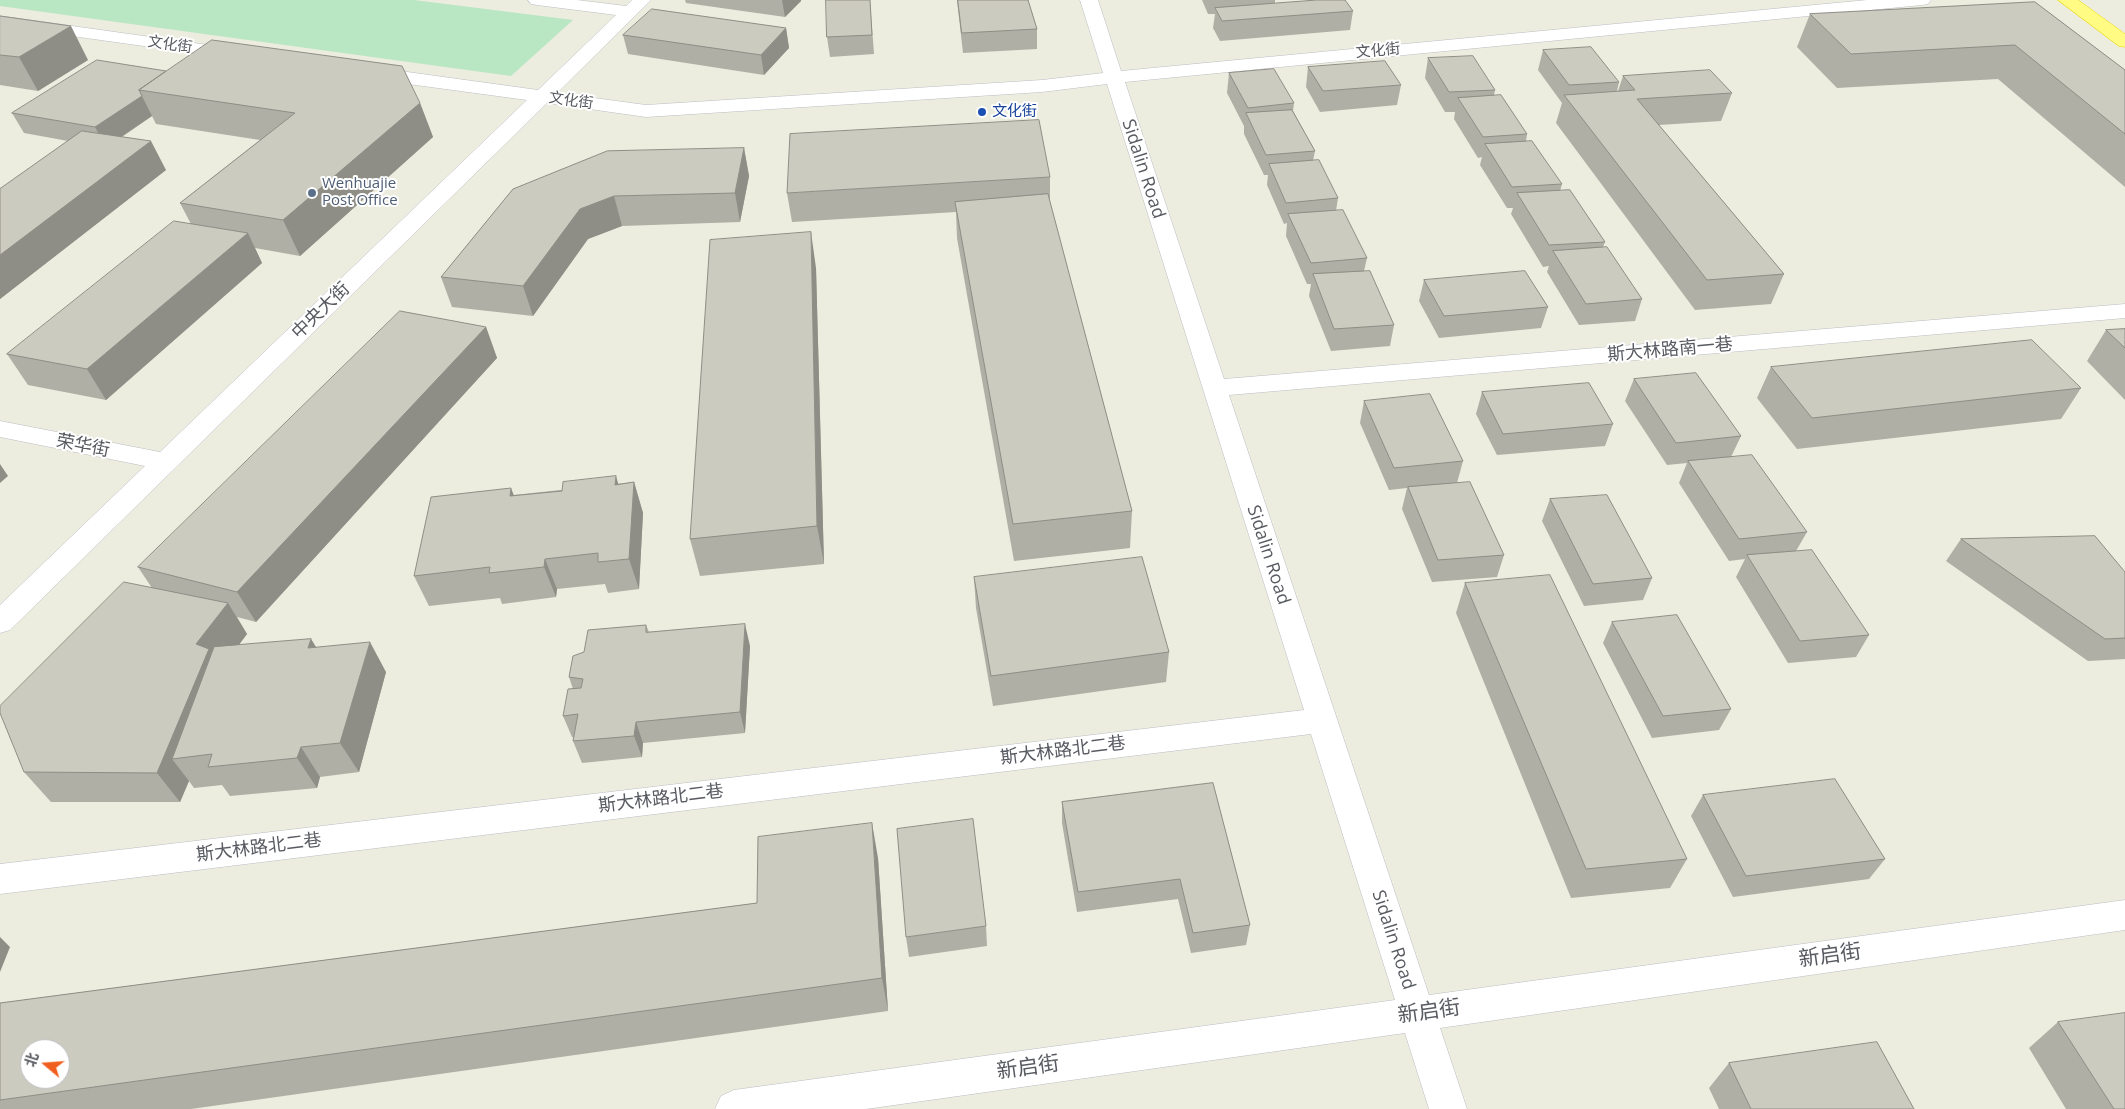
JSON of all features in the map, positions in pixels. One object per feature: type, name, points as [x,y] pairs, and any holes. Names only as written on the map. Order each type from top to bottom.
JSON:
[{"type":"highway","points":[[2067,0],[2125,42]]},
{"type":"street","points":[[537,0],[636,6]]},
{"type":"street","name":"Sidalin Road","points":[[1088,0],[1448,1109]]},
{"type":"street","name":"文化街","points":[[355,71],[646,111],[1042,86],[1186,69],[1922,0]]},
{"type":"street","name":"中央大街","points":[[0,622],[636,6]]},
{"type":"street","name":"文化街","points":[[0,21],[256,57]]},
{"type":"street","name":"斯大林路南一巷","points":[[1215,388],[2125,311]]},
{"type":"street","name":"荣华街","points":[[0,429],[166,462]]},
{"type":"street","name":"斯大林路北二巷","points":[[0,879],[1322,720]]},
{"type":"street","name":"新启街","points":[[734,1109],[2125,915]]},
{"type":"green space","points":[[0,0],[414,0],[573,20],[511,76],[0,6]]},
{"type":"building","points":[[826,0],[870,0],[872,35],[827,37]]},
{"type":"building","points":[[958,0],[1028,0],[1037,29],[962,33]]},
{"type":"building","points":[[1317,0],[1345,0],[1353,11],[1222,21],[1215,8]]},
{"type":"building","points":[[2035,2],[2125,70],[2125,134],[2015,45],[1851,54],[1810,14]]},
{"type":"building","points":[[652,9],[786,28],[761,55],[623,35]]},
{"type":"building","points":[[0,16],[71,26],[19,57],[0,55]]},
{"type":"building","points":[[212,40],[402,66],[420,103],[283,220],[180,203],[295,113],[139,90]]},
{"type":"building","points":[[1591,47],[1619,82],[1569,85],[1543,50]]},
{"type":"building","points":[[1473,56],[1495,90],[1449,92],[1428,58]]},
{"type":"building","points":[[97,60],[166,71],[139,90],[142,96],[95,127],[12,113]]},
{"type":"building","points":[[1385,61],[1401,85],[1323,91],[1308,67]]},
{"type":"building","points":[[1274,69],[1294,103],[1248,108],[1229,73]]},
{"type":"building","points":[[1710,70],[1732,93],[1637,99],[1784,274],[1707,280],[1564,95],[1635,90],[1623,76]]},
{"type":"building","points":[[1501,95],[1527,134],[1483,137],[1458,98]]},
{"type":"building","points":[[1292,110],[1315,151],[1266,155],[1246,113]]},
{"type":"building","points":[[1039,120],[1050,177],[787,193],[790,134]]},
{"type":"building","points":[[82,131],[151,141],[0,255],[0,189]]},
{"type":"building","points":[[1532,141],[1562,184],[1512,187],[1485,144]]},
{"type":"building","points":[[744,148],[735,193],[614,196],[580,209],[523,286],[441,277],[513,189],[607,151]]},
{"type":"building","points":[[1319,160],[1338,198],[1286,203],[1269,164]]},
{"type":"building","points":[[1570,190],[1605,242],[1549,245],[1517,193]]},
{"type":"building","points":[[1048,194],[1132,511],[1013,524],[955,202]]},
{"type":"building","points":[[1343,210],[1367,258],[1311,263],[1288,214]]},
{"type":"building","points":[[174,221],[248,233],[87,369],[7,354]]},
{"type":"building","points":[[811,232],[817,526],[690,539],[710,240]]},
{"type":"building","points":[[1607,247],[1642,299],[1586,304],[1553,251]]},
{"type":"building","points":[[1370,271],[1394,325],[1334,329],[1313,274]]},
{"type":"building","points":[[1525,271],[1548,307],[1444,316],[1424,280]]},
{"type":"building","points":[[400,311],[486,327],[237,592],[138,567]]},
{"type":"building","points":[[2125,329],[2125,348],[2106,330]]},
{"type":"building","points":[[2032,340],[2081,388],[1812,418],[1771,367]]},
{"type":"building","points":[[1696,373],[1741,436],[1676,443],[1634,379]]},
{"type":"building","points":[[1589,383],[1613,424],[1503,434],[1482,392]]},
{"type":"building","points":[[1430,394],[1463,461],[1394,468],[1364,401]]},
{"type":"building","points":[[1752,455],[1807,532],[1739,539],[1688,461]]},
{"type":"building","points":[[616,476],[615,485],[634,482],[629,559],[598,562],[598,553],[545,559],[544,567],[489,573],[490,567],[414,576],[431,497],[511,488],[510,496],[562,491],[563,482]]},
{"type":"building","points":[[1470,482],[1504,555],[1438,560],[1408,487]]},
{"type":"building","points":[[1607,495],[1652,578],[1593,584],[1550,499]]},
{"type":"building","points":[[2095,536],[2125,572],[2125,638],[2105,639],[1961,539]]},
{"type":"building","points":[[1812,550],[1869,635],[1800,641],[1747,555]]},
{"type":"building","points":[[1142,557],[1169,652],[991,676],[974,577]]},
{"type":"building","points":[[1550,575],[1687,859],[1586,869],[1465,583]]},
{"type":"building","points":[[124,582],[228,603],[196,644],[209,649],[157,773],[24,772],[0,713],[0,706]]},
{"type":"building","points":[[1677,615],[1731,709],[1663,716],[1612,622]]},
{"type":"building","points":[[745,624],[740,712],[636,722],[634,736],[573,741],[578,714],[563,716],[568,689],[581,688],[583,679],[569,677],[573,656],[584,652],[588,630],[646,625],[646,632]]},
{"type":"building","points":[[311,639],[308,648],[370,642],[340,743],[301,747],[297,758],[208,767],[212,754],[172,759],[214,647]]},
{"type":"building","points":[[1835,779],[1885,859],[1746,876],[1703,795]]},
{"type":"building","points":[[1213,783],[1250,925],[1193,933],[1180,879],[1078,892],[1062,802]]},
{"type":"building","points":[[973,819],[986,926],[906,937],[897,829]]},
{"type":"building","points":[[872,823],[882,978],[0,1100],[0,1003],[757,903],[758,837]]},
{"type":"building","points":[[2125,1013],[2125,1109],[2114,1109],[2058,1022]]},
{"type":"building","points":[[1877,1042],[1914,1109],[1751,1109],[1729,1063]]},
{"type":"place","name":"文化街","points":[[982,112]]},
{"type":"place","name":"Wenhuajie Post Office","points":[[312,193]]}]
